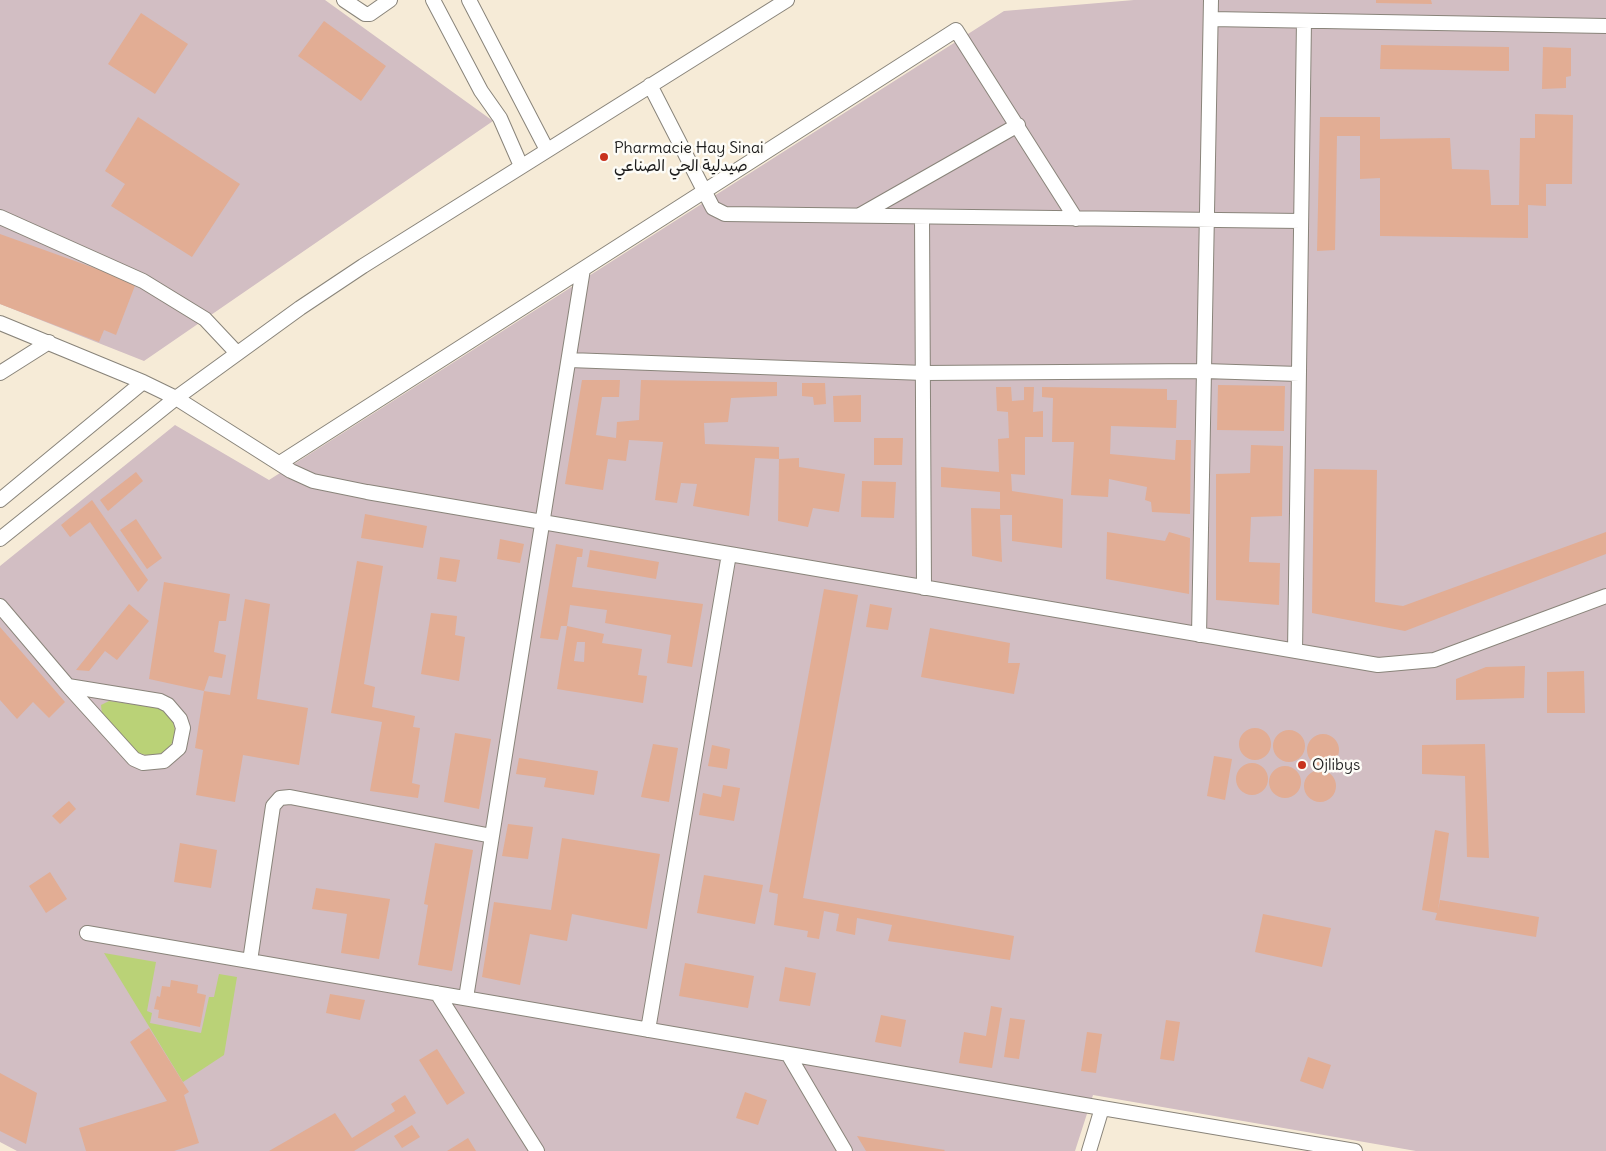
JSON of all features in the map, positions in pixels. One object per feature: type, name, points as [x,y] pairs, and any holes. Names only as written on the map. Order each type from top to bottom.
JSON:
[{"type":"street","points":[[344,0],[365,14],[370,14],[390,0]]},
{"type":"street","points":[[433,0],[481,91],[500,118],[521,166]]},
{"type":"street","points":[[469,0],[547,150]]},
{"type":"street","points":[[0,539],[236,352],[363,266],[787,0]]},
{"type":"street","points":[[1199,635],[1211,0]]},
{"type":"street","points":[[1211,19],[1606,26]]},
{"type":"street","points":[[1295,651],[1304,21]]},
{"type":"street","points":[[280,463],[956,30],[1076,218]]},
{"type":"street","points":[[650,85],[713,208],[726,214],[1301,221]]},
{"type":"street","points":[[859,216],[1018,126]]},
{"type":"street","points":[[922,216],[924,588]]},
{"type":"street","points":[[0,217],[143,281],[205,319],[236,352]]},
{"type":"street","points":[[466,998],[583,269]]},
{"type":"street","points":[[0,323],[143,382],[176,398],[280,463],[314,481],[367,492],[1199,635],[1378,665],[1434,660],[1606,596]]},
{"type":"street","points":[[0,373],[49,342]]},
{"type":"street","points":[[569,360],[924,373],[1204,371],[1299,374]]},
{"type":"street","points":[[0,500],[143,382]]},
{"type":"street","points":[[648,1030],[729,554]]},
{"type":"street","points":[[0,606],[68,686],[134,759],[143,763],[164,761],[179,748],[183,728],[175,711],[168,705],[160,701],[68,686]]},
{"type":"street","points":[[250,961],[273,806],[280,798],[290,797],[492,836]]},
{"type":"street","points":[[88,933],[1355,1151]]},
{"type":"street","points":[[437,993],[537,1151]]},
{"type":"street","points":[[788,1054],[845,1151]]},
{"type":"street","points":[[1089,1151],[1102,1108]]},
{"type":"shaded area","points":[[0,0],[325,0],[493,121],[144,361],[0,304]]},
{"type":"shaded area","points":[[1134,0],[1606,0],[1606,1151],[1416,1151],[1093,1095],[1075,1151],[17,1151],[0,1142],[0,566],[175,425],[269,480],[1004,11]]},
{"type":"green space","points":[[109,701],[158,708],[166,711],[172,718],[176,734],[169,749],[154,757],[138,753],[102,714],[101,705]]},
{"type":"green space","points":[[104,953],[156,962],[147,1011],[152,1013],[150,1023],[201,1033],[209,997],[214,997],[219,974],[237,977],[224,1055],[183,1082]]},
{"type":"building","points":[[1376,0],[1431,0],[1432,4],[1376,3]]},
{"type":"building","points":[[141,13],[188,44],[155,94],[108,64]]},
{"type":"building","points":[[324,21],[386,66],[361,101],[298,56]]},
{"type":"building","points":[[1381,45],[1509,47],[1509,71],[1380,69]]},
{"type":"building","points":[[1543,47],[1571,48],[1571,76],[1566,77],[1566,88],[1542,89]]},
{"type":"building","points":[[1535,114],[1573,115],[1572,184],[1546,184],[1546,206],[1528,205],[1528,238],[1380,236],[1380,178],[1360,179],[1360,136],[1337,136],[1335,250],[1317,251],[1320,117],[1380,117],[1380,139],[1450,138],[1452,169],[1489,170],[1491,205],[1519,205],[1520,138],[1535,138]]},
{"type":"building","points":[[138,117],[240,184],[192,257],[111,206],[125,184],[105,171]]},
{"type":"building","points":[[0,234],[136,283],[116,335],[104,330],[99,342],[0,304]]},
{"type":"building","points":[[582,380],[620,380],[619,397],[602,397],[596,435],[616,438],[617,422],[639,420],[641,380],[777,382],[777,396],[731,398],[728,422],[704,423],[705,444],[779,447],[779,459],[755,458],[749,516],[693,506],[697,484],[681,483],[677,503],[655,500],[663,442],[629,440],[626,461],[608,459],[603,490],[565,484]]},
{"type":"building","points":[[802,383],[825,383],[826,404],[814,405],[813,397],[802,396]]},
{"type":"building","points":[[1218,385],[1285,386],[1284,431],[1217,430]]},
{"type":"building","points":[[996,387],[1011,387],[1012,401],[1024,400],[1024,387],[1034,387],[1033,412],[1043,411],[1043,437],[1025,437],[1025,475],[1011,474],[1012,491],[1063,499],[1062,548],[1012,541],[1012,515],[1000,515],[1002,562],[972,556],[971,508],[1000,509],[1000,492],[941,487],[941,467],[999,472],[998,439],[1009,438],[1008,412],[997,411]]},
{"type":"building","points":[[1042,387],[1167,389],[1167,400],[1177,400],[1176,428],[1111,426],[1110,454],[1175,460],[1176,440],[1191,440],[1190,514],[1152,512],[1151,502],[1145,500],[1147,487],[1109,479],[1108,497],[1071,495],[1074,442],[1052,442],[1053,398],[1042,397]]},
{"type":"building","points":[[861,395],[861,422],[834,422],[833,396]]},
{"type":"building","points":[[874,438],[903,438],[902,465],[874,465]]},
{"type":"building","points":[[1251,445],[1283,446],[1282,516],[1251,517],[1249,562],[1280,563],[1279,605],[1216,600],[1216,474],[1250,473]]},
{"type":"building","points":[[799,458],[799,467],[845,474],[839,512],[813,508],[808,527],[778,521],[779,459]]},
{"type":"building","points":[[1314,469],[1377,470],[1375,602],[1403,606],[1606,532],[1606,554],[1405,631],[1312,613]]},
{"type":"building","points":[[136,472],[143,481],[108,511],[100,500]]},
{"type":"building","points":[[862,481],[896,482],[894,518],[861,517]]},
{"type":"building","points":[[92,500],[148,580],[138,592],[90,522],[70,537],[61,525]]},
{"type":"building","points":[[365,514],[427,526],[423,548],[361,538]]},
{"type":"building","points":[[136,519],[162,558],[147,569],[120,530]]},
{"type":"building","points":[[1107,532],[1165,541],[1169,532],[1190,538],[1189,594],[1106,579]]},
{"type":"building","points":[[500,539],[524,544],[520,563],[497,559]]},
{"type":"building","points":[[556,544],[583,549],[582,557],[577,557],[572,587],[703,604],[692,667],[667,663],[671,635],[605,623],[607,610],[570,605],[567,626],[561,626],[558,640],[540,638]]},
{"type":"building","points":[[590,550],[659,562],[656,579],[587,567]]},
{"type":"building","points":[[440,557],[460,560],[456,582],[437,579]]},
{"type":"building","points":[[357,561],[383,566],[364,684],[375,687],[372,707],[415,716],[413,727],[420,728],[412,783],[420,785],[418,798],[370,791],[382,722],[331,713]]},
{"type":"building","points":[[164,582],[230,594],[226,621],[219,621],[214,652],[226,655],[222,678],[209,676],[204,691],[149,679]]},
{"type":"building","points":[[824,589],[858,595],[803,898],[1014,936],[1010,960],[888,941],[892,925],[857,918],[855,935],[836,931],[839,914],[824,911],[819,939],[807,937],[808,931],[774,925],[778,894],[769,892]]},
{"type":"building","points":[[245,599],[270,604],[257,699],[308,708],[299,765],[243,755],[235,802],[196,795],[203,750],[195,748],[204,691],[230,695]]},
{"type":"building","points":[[129,604],[149,621],[117,660],[105,651],[89,671],[76,670]]},
{"type":"building","points":[[870,604],[892,608],[888,630],[866,627]]},
{"type":"building","points":[[431,613],[457,616],[455,635],[465,637],[459,681],[421,674]]},
{"type":"building","points":[[567,626],[604,634],[602,643],[642,649],[638,675],[647,676],[643,703],[557,689]],"holes":[[[577,642],[585,642],[584,662],[574,661]]]},
{"type":"building","points":[[0,627],[65,702],[49,718],[33,702],[17,719],[0,700]]},
{"type":"building","points":[[930,628],[1010,643],[1008,663],[1020,663],[1014,694],[921,677]]},
{"type":"building","points":[[1525,666],[1524,698],[1456,700],[1456,679],[1486,667]]},
{"type":"building","points":[[1584,671],[1585,713],[1547,713],[1547,672]]},
{"type":"building","points":[[1255,728],[1261,729],[1266,733],[1270,738],[1270,750],[1266,755],[1261,759],[1255,760],[1249,759],[1244,755],[1240,750],[1239,744],[1240,738],[1244,733],[1249,729]]},
{"type":"building","points":[[1289,730],[1295,731],[1300,735],[1304,740],[1304,752],[1300,757],[1295,761],[1289,762],[1283,761],[1278,757],[1274,752],[1273,746],[1274,740],[1278,735],[1283,731]]},
{"type":"building","points":[[455,733],[491,739],[479,809],[444,802]]},
{"type":"building","points":[[1323,734],[1329,735],[1334,739],[1338,744],[1338,756],[1334,761],[1329,765],[1323,766],[1317,765],[1312,761],[1308,756],[1307,750],[1308,744],[1312,739],[1317,735]]},
{"type":"building","points":[[653,744],[678,748],[669,802],[641,797]]},
{"type":"building","points":[[1485,744],[1489,858],[1467,857],[1465,776],[1422,774],[1422,745]]},
{"type":"building","points":[[712,745],[730,749],[727,769],[708,766]]},
{"type":"building","points":[[1214,756],[1232,759],[1225,800],[1207,796]]},
{"type":"building","points":[[519,758],[598,771],[594,795],[544,787],[546,778],[516,774]]},
{"type":"building","points":[[1252,763],[1258,764],[1263,768],[1267,773],[1267,785],[1263,790],[1258,794],[1252,795],[1246,794],[1241,790],[1237,785],[1236,779],[1237,773],[1241,768],[1246,764]]},
{"type":"building","points":[[1285,766],[1291,767],[1296,771],[1300,776],[1300,788],[1296,793],[1291,797],[1285,798],[1279,797],[1274,793],[1270,788],[1269,782],[1270,776],[1274,771],[1279,767]]},
{"type":"building","points":[[1320,770],[1326,771],[1331,775],[1335,780],[1335,792],[1331,797],[1326,801],[1320,802],[1314,801],[1309,797],[1305,792],[1304,786],[1305,780],[1309,775],[1314,771]]},
{"type":"building","points":[[723,785],[740,788],[734,821],[699,815],[703,793],[721,797]]},
{"type":"building","points":[[69,801],[76,809],[60,824],[52,816]]},
{"type":"building","points":[[508,824],[533,827],[528,859],[502,856]]},
{"type":"building","points":[[1435,830],[1449,833],[1438,910],[1440,900],[1539,917],[1536,937],[1435,920],[1437,913],[1422,910]]},
{"type":"building","points":[[562,838],[660,854],[647,929],[572,914],[567,941],[530,934],[520,985],[482,977],[494,902],[551,910]]},
{"type":"building","points":[[180,843],[217,850],[211,888],[174,882]]},
{"type":"building","points":[[435,843],[473,850],[452,971],[418,965],[428,905],[424,904]]},
{"type":"building","points":[[50,872],[67,899],[46,913],[29,886]]},
{"type":"building","points":[[704,875],[763,885],[755,924],[697,913]]},
{"type":"building","points":[[316,888],[390,899],[379,959],[341,953],[347,914],[312,909]]},
{"type":"building","points":[[1263,914],[1331,928],[1322,967],[1255,952]]},
{"type":"building","points":[[685,963],[754,976],[748,1008],[679,996]]},
{"type":"building","points":[[785,967],[816,973],[810,1006],[779,1001]]},
{"type":"building","points":[[171,980],[198,985],[197,993],[206,995],[200,1027],[158,1018],[159,1010],[154,1009],[157,996],[160,997],[162,986],[170,987]]},
{"type":"building","points":[[330,994],[365,1000],[360,1020],[326,1013]]},
{"type":"building","points":[[991,1006],[1002,1008],[992,1068],[959,1063],[964,1032],[986,1036]]},
{"type":"building","points":[[881,1015],[906,1020],[901,1047],[875,1042]]},
{"type":"building","points":[[1010,1018],[1025,1020],[1019,1059],[1004,1057]]},
{"type":"building","points":[[1166,1020],[1180,1022],[1174,1061],[1160,1059]]},
{"type":"building","points":[[149,1028],[189,1092],[184,1095],[199,1143],[174,1151],[86,1151],[79,1128],[167,1101],[130,1042]]},
{"type":"building","points":[[1087,1032],[1102,1034],[1096,1073],[1081,1071]]},
{"type":"building","points":[[437,1049],[465,1093],[447,1105],[419,1060]]},
{"type":"building","points":[[1308,1057],[1331,1065],[1323,1089],[1300,1081]]},
{"type":"building","points":[[0,1073],[37,1093],[26,1144],[0,1131]]},
{"type":"building","points":[[745,1092],[767,1100],[758,1125],[736,1118]]},
{"type":"building","points":[[405,1095],[416,1113],[354,1151],[269,1151],[335,1113],[352,1138],[395,1111],[391,1104]]},
{"type":"building","points":[[412,1125],[420,1137],[402,1148],[394,1136]]},
{"type":"building","points":[[857,1136],[945,1150],[866,1151]]},
{"type":"building","points":[[468,1138],[476,1151],[447,1151]]},
{"type":"place","name":"Pharmacie Hay Sinai صيدلية الحي الصناعي","points":[[604,157]]},
{"type":"place","name":"Ojlibys","points":[[1302,765]]}]
